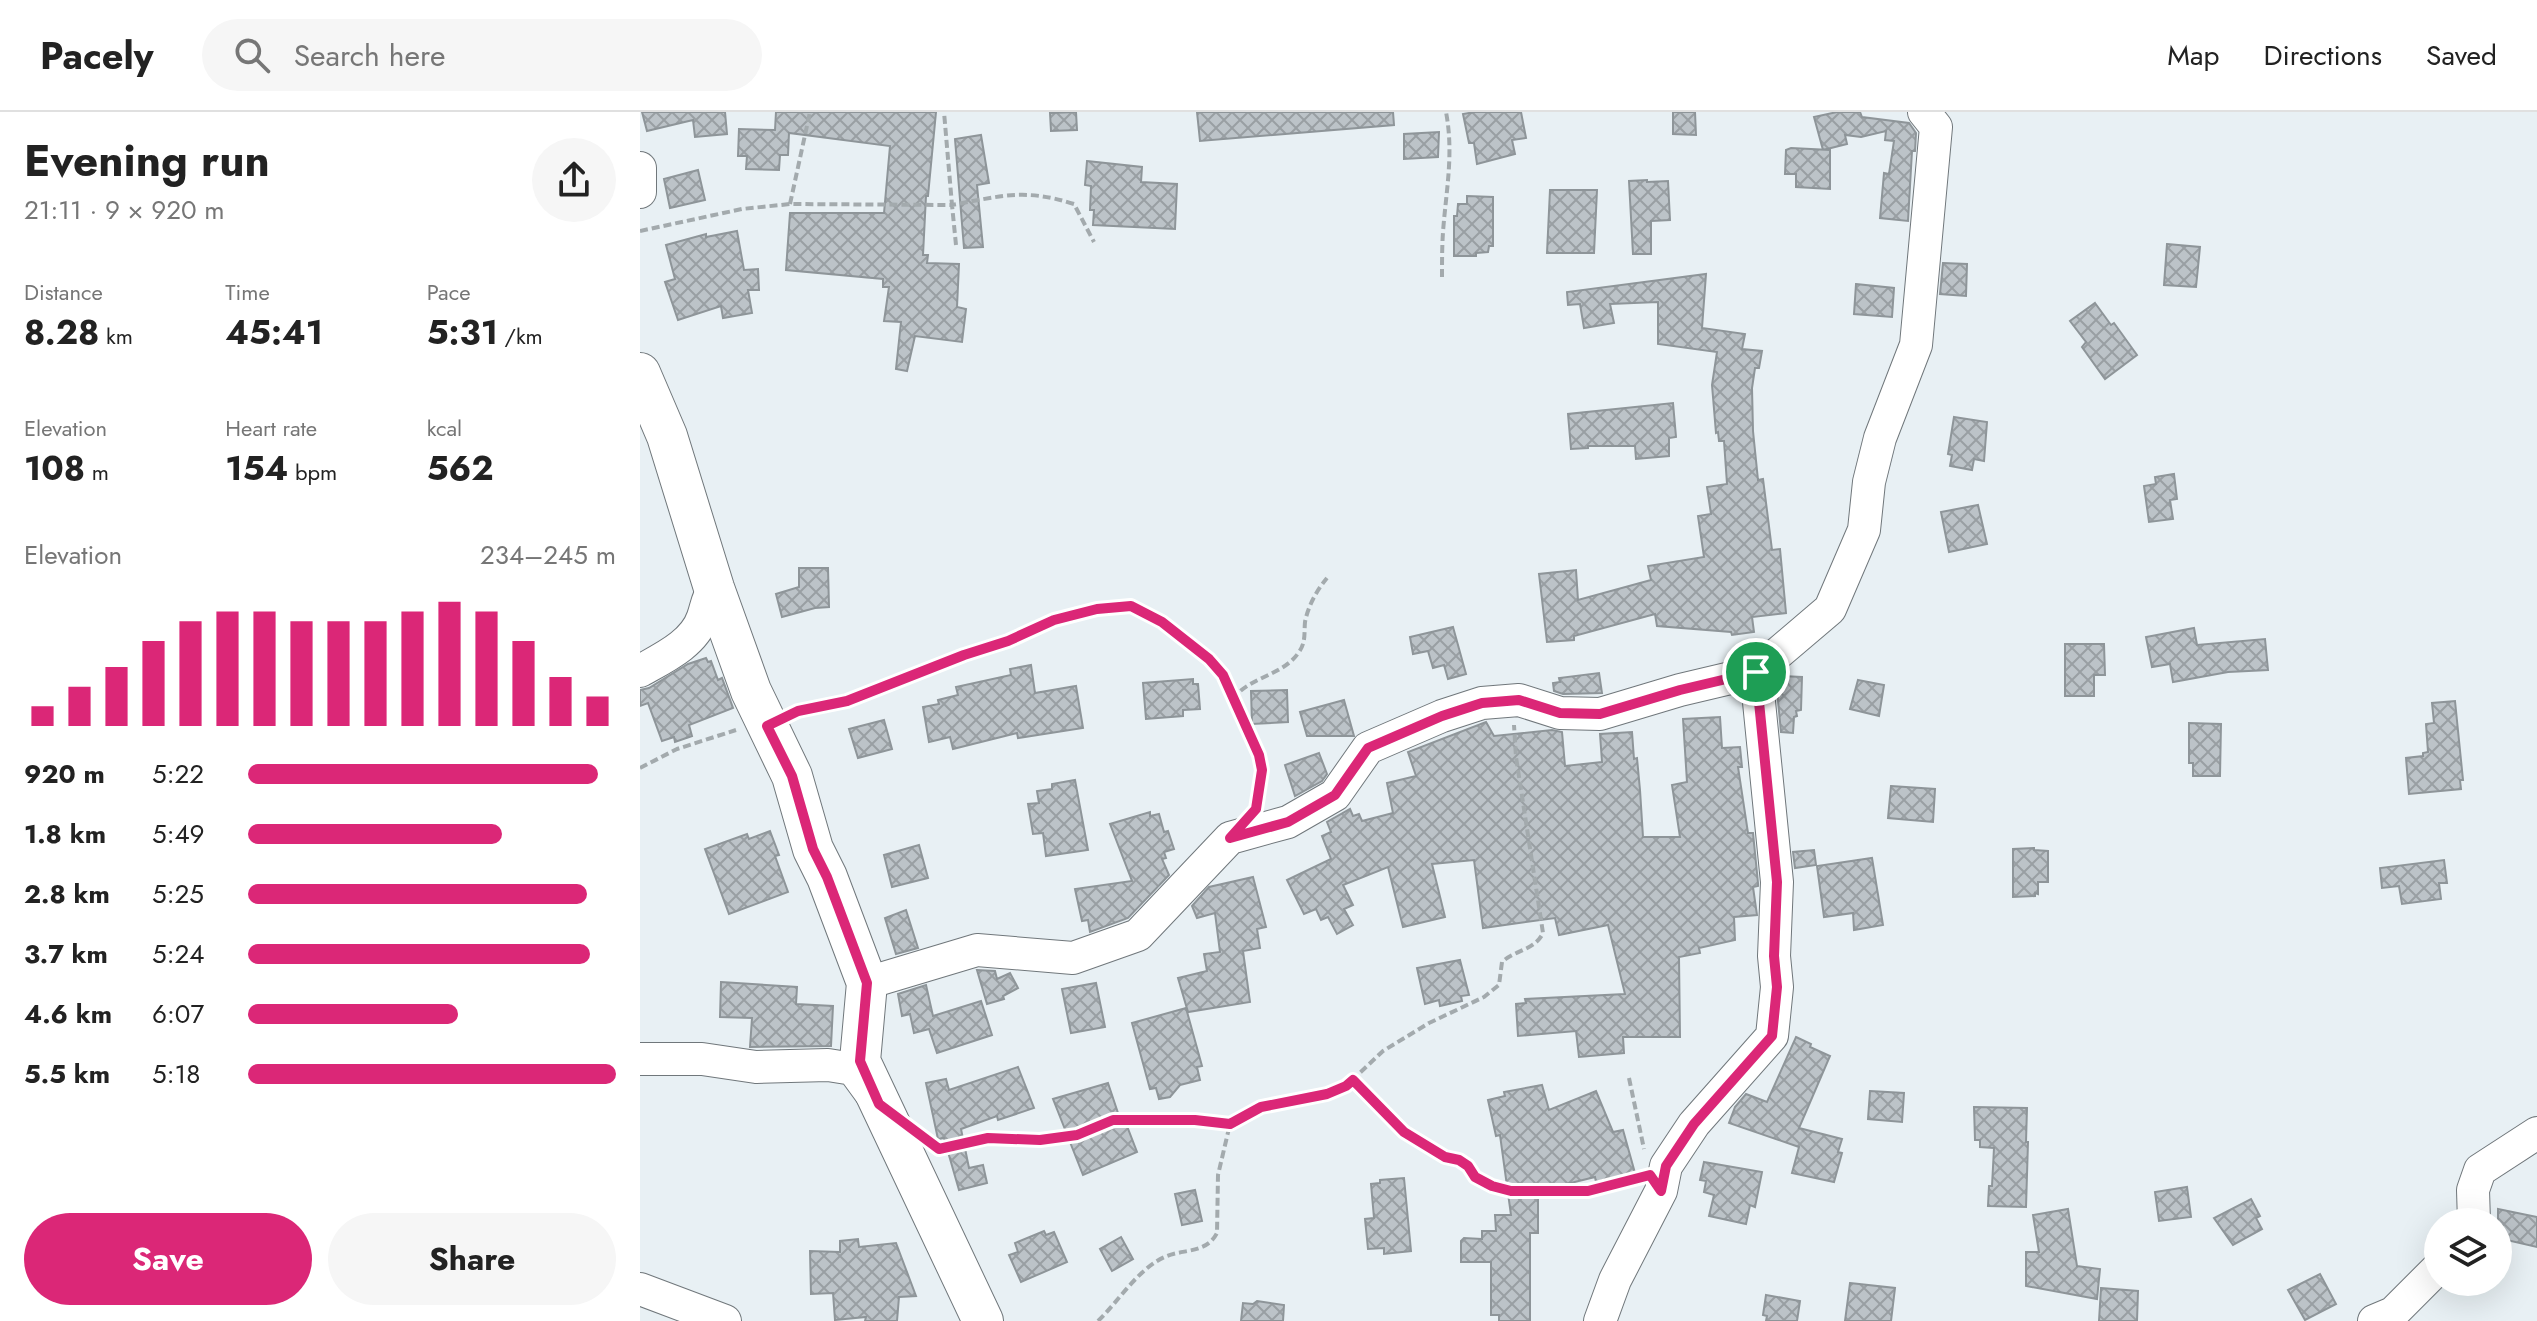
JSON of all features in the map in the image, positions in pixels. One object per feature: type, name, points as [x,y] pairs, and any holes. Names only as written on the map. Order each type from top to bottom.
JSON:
[{"type":"main road","points":[[640,373],[667,436],[714,588],[751,691],[792,776],[813,849],[827,877],[867,983],[860,1061],[983,1321]]},
{"type":"street","points":[[867,983],[977,950],[1073,958],[1138,935],[1230,838],[1288,822],[1335,795],[1368,748],[1455,712],[1482,703],[1519,700],[1560,713],[1600,714],[1756,672],[1830,609],[1864,530],[1869,482],[1880,438],[1916,345],[1936,127],[1924,112]]},
{"type":"street","points":[[640,168],[640,192]]},
{"type":"street","points":[[640,671],[689,639],[703,618],[705,601],[714,588]]},
{"type":"street","points":[[1600,1321],[1655,1183],[1694,1124],[1772,1036],[1777,987],[1774,956],[1777,882],[1756,672]]},
{"type":"street","points":[[640,1059],[702,1059],[756,1067],[828,1065],[853,1069],[879,1104]]},
{"type":"street","points":[[2474,1208],[2473,1190],[2480,1170],[2537,1133]]},
{"type":"street","points":[[2374,1321],[2393,1313],[2424,1282]]},
{"type":"street","points":[[640,1289],[725,1321]]},
{"type":"path","points":[[790,204],[810,112]]},
{"type":"path","points":[[944,112],[956,245]]},
{"type":"path","points":[[1442,277],[1443,232],[1450,182],[1451,138],[1446,112]]},
{"type":"path","points":[[640,231],[742,209],[790,204],[952,205],[1020,193],[1045,194],[1074,204],[1094,242]]},
{"type":"path","points":[[1234,698],[1241,688],[1260,682],[1292,661],[1302,649],[1310,606],[1317,589],[1327,578]]},
{"type":"path","points":[[640,768],[677,749],[727,732],[767,726],[798,711],[847,701],[1008,641],[1054,620],[1097,609],[1131,606],[1162,622],[1209,659],[1223,675],[1259,755],[1262,770],[1256,809],[1230,838]]},
{"type":"path","points":[[927,1140],[939,1149],[988,1138],[1040,1140],[1077,1135],[1113,1120],[1195,1120],[1230,1124],[1261,1107],[1327,1094],[1346,1086],[1383,1051],[1495,989],[1499,985],[1502,962],[1512,953],[1532,947],[1540,941],[1543,933],[1516,757],[1514,700]]},
{"type":"path","points":[[1353,1080],[1404,1132],[1445,1157],[1459,1160],[1468,1166],[1475,1177],[1492,1186],[1511,1191],[1588,1191],[1655,1183],[1629,1078]]},
{"type":"path","points":[[1098,1321],[1154,1264],[1169,1255],[1212,1242],[1217,1233],[1218,1175],[1230,1124]]},
{"type":"building","points":[[642,112],[725,112],[727,134],[695,137],[693,120],[647,131]]},
{"type":"building","points":[[776,112],[936,112],[923,255],[928,255],[927,263],[959,264],[957,307],[966,309],[962,342],[915,336],[907,371],[896,369],[901,322],[884,321],[889,287],[883,287],[883,279],[786,270],[790,213],[884,213],[890,146],[789,133],[788,155],[780,155],[779,170],[746,169],[747,156],[738,156],[739,129],[775,130]]},
{"type":"building","points":[[1076,112],[1077,130],[1051,131],[1050,113]]},
{"type":"building","points":[[1197,112],[1393,112],[1394,125],[1200,141]]},
{"type":"building","points":[[1521,112],[1526,138],[1512,140],[1515,154],[1477,164],[1474,143],[1469,143],[1463,114]]},
{"type":"building","points":[[1673,112],[1695,112],[1696,135],[1673,134]]},
{"type":"building","points":[[1837,112],[1860,112],[1862,117],[1909,123],[1916,133],[1908,221],[1880,218],[1884,173],[1889,174],[1894,141],[1885,140],[1886,131],[1861,137],[1845,135],[1847,144],[1823,150],[1814,117]]},
{"type":"building","points":[[1439,132],[1438,157],[1404,159],[1404,134]]},
{"type":"building","points":[[981,135],[989,183],[977,185],[983,247],[964,248],[955,139]]},
{"type":"building","points":[[1786,150],[1830,150],[1830,189],[1796,187],[1796,174],[1785,174]]},
{"type":"building","points":[[1087,161],[1142,167],[1141,182],[1177,184],[1175,229],[1093,225],[1091,186],[1085,185]]},
{"type":"building","points":[[698,170],[705,200],[670,208],[664,179]]},
{"type":"building","points":[[1629,181],[1668,181],[1670,220],[1651,221],[1651,254],[1633,254]]},
{"type":"building","points":[[1550,190],[1597,190],[1594,253],[1547,253]]},
{"type":"building","points":[[1467,196],[1493,197],[1493,246],[1489,246],[1488,252],[1476,253],[1476,256],[1454,256],[1454,216],[1457,216],[1458,204],[1467,204]]},
{"type":"building","points":[[737,231],[744,270],[758,269],[759,290],[748,290],[752,313],[723,318],[721,306],[678,320],[665,282],[675,279],[666,245],[706,234],[706,237]]},
{"type":"building","points":[[2167,244],[2200,247],[2196,287],[2164,285]]},
{"type":"building","points":[[1943,263],[1967,264],[1966,296],[1940,294]]},
{"type":"building","points":[[1706,274],[1702,328],[1745,334],[1742,349],[1762,351],[1752,388],[1753,431],[1758,480],[1763,479],[1772,550],[1780,549],[1786,613],[1752,617],[1754,632],[1732,635],[1731,632],[1657,626],[1655,614],[1574,636],[1574,640],[1547,642],[1539,574],[1576,570],[1578,600],[1651,580],[1648,566],[1704,557],[1698,516],[1711,514],[1707,487],[1727,484],[1724,441],[1719,441],[1716,433],[1712,385],[1717,352],[1658,344],[1658,302],[1610,304],[1614,323],[1584,328],[1580,304],[1568,305],[1567,292]]},
{"type":"building","points":[[1856,284],[1894,288],[1892,317],[1854,314]]},
{"type":"building","points":[[2095,303],[2137,355],[2105,379],[2082,347],[2086,342],[2070,321]]},
{"type":"building","points":[[1673,403],[1676,437],[1669,438],[1669,456],[1636,459],[1635,446],[1571,449],[1568,414]]},
{"type":"building","points":[[1954,417],[1987,422],[1984,461],[1974,459],[1972,470],[1950,466],[1952,455],[1948,454]]},
{"type":"building","points":[[2174,474],[2177,499],[2170,500],[2173,519],[2149,522],[2144,486],[2156,484],[2155,477]]},
{"type":"building","points":[[1978,505],[1987,544],[1949,552],[1941,512]]},
{"type":"building","points":[[799,568],[828,568],[829,607],[782,617],[776,594],[799,587]]},
{"type":"building","points":[[1453,627],[1466,674],[1448,679],[1444,665],[1433,668],[1428,651],[1413,654],[1410,637]]},
{"type":"building","points":[[2194,628],[2197,645],[2265,639],[2268,670],[2228,672],[2173,682],[2170,664],[2152,667],[2146,637]]},
{"type":"building","points":[[2065,644],[2104,644],[2105,675],[2094,675],[2094,696],[2065,696]]},
{"type":"building","points":[[706,658],[708,662],[711,661],[718,680],[722,678],[733,708],[689,725],[692,736],[675,742],[674,737],[662,741],[648,703],[640,706],[640,690],[649,688],[688,664]]},
{"type":"building","points":[[1031,665],[1035,693],[1076,686],[1083,728],[1018,738],[1017,733],[953,749],[950,737],[929,742],[923,707],[958,695],[956,687],[1011,675],[1010,669]]},
{"type":"building","points":[[1599,673],[1602,693],[1563,694],[1554,691],[1553,683],[1560,682],[1559,678]]},
{"type":"building","points":[[1781,676],[1802,677],[1801,710],[1796,711],[1793,733],[1781,732],[1776,680]]},
{"type":"building","points":[[1193,679],[1193,684],[1198,684],[1200,709],[1183,710],[1183,716],[1146,719],[1143,683]]},
{"type":"building","points":[[1858,680],[1884,685],[1879,716],[1850,709]]},
{"type":"building","points":[[1287,690],[1288,722],[1252,724],[1251,691]]},
{"type":"building","points":[[1344,700],[1354,736],[1307,736],[1300,712]]},
{"type":"building","points":[[2455,701],[2463,780],[2460,780],[2461,789],[2409,794],[2406,758],[2423,756],[2428,752],[2426,724],[2434,723],[2432,703]]},
{"type":"building","points":[[1720,717],[1722,748],[1740,747],[1742,767],[1738,767],[1748,833],[1753,833],[1758,886],[1753,887],[1757,915],[1734,917],[1735,940],[1699,948],[1700,953],[1679,957],[1680,1037],[1623,1037],[1624,1053],[1579,1057],[1576,1031],[1518,1036],[1516,1004],[1526,1003],[1525,999],[1625,994],[1608,925],[1559,935],[1555,918],[1483,928],[1474,860],[1432,864],[1445,917],[1403,927],[1388,867],[1343,885],[1353,905],[1344,909],[1353,925],[1337,934],[1328,917],[1321,920],[1316,909],[1304,914],[1287,880],[1331,859],[1322,836],[1331,832],[1327,822],[1350,809],[1353,816],[1359,814],[1362,821],[1393,813],[1387,783],[1416,776],[1408,752],[1486,722],[1494,736],[1552,730],[1562,732],[1565,766],[1602,762],[1600,734],[1632,732],[1643,837],[1680,837],[1672,785],[1687,782],[1683,719]]},
{"type":"building","points":[[884,720],[892,749],[858,758],[849,729]]},
{"type":"building","points":[[2189,723],[2221,724],[2220,776],[2193,776],[2193,763],[2189,763]]},
{"type":"building","points":[[1319,753],[1327,774],[1322,781],[1295,796],[1285,765]]},
{"type":"building","points":[[1075,780],[1088,850],[1046,856],[1043,833],[1033,834],[1028,804],[1039,803],[1037,791],[1052,789],[1052,784]]},
{"type":"building","points":[[1891,786],[1935,789],[1933,822],[1888,818]]},
{"type":"building","points":[[1150,812],[1150,816],[1159,814],[1164,832],[1168,831],[1174,849],[1164,852],[1166,858],[1162,859],[1169,875],[1128,918],[1090,932],[1088,920],[1082,921],[1075,889],[1132,881],[1110,824]]},
{"type":"building","points":[[770,831],[788,892],[729,914],[705,849],[747,834],[749,839]]},
{"type":"building","points":[[919,845],[928,878],[892,887],[884,855]]},
{"type":"building","points":[[2013,849],[2048,851],[2048,882],[2038,882],[2038,894],[2035,893],[2035,896],[2013,897]]},
{"type":"building","points":[[1814,850],[1816,865],[1795,868],[1793,852]]},
{"type":"building","points":[[1872,858],[1883,925],[1854,930],[1853,913],[1824,917],[1817,866]]},
{"type":"building","points":[[2444,860],[2447,883],[2439,883],[2441,899],[2402,904],[2399,886],[2382,888],[2380,868]]},
{"type":"building","points":[[1253,877],[1266,927],[1257,929],[1260,948],[1243,951],[1250,1002],[1188,1012],[1178,978],[1207,971],[1204,954],[1220,952],[1215,913],[1197,918],[1192,906],[1209,887]]},
{"type":"building","points":[[906,910],[918,948],[896,954],[885,918]]},
{"type":"building","points":[[1460,960],[1469,995],[1461,996],[1462,1001],[1440,1006],[1439,1000],[1425,1004],[1417,968]]},
{"type":"building","points":[[977,970],[995,971],[997,979],[1010,973],[1018,988],[1003,996],[1004,999],[987,1004]]},
{"type":"building","points":[[721,982],[797,987],[796,1004],[833,1006],[831,1046],[750,1047],[752,1018],[720,1017]]},
{"type":"building","points":[[1096,983],[1105,1027],[1071,1033],[1062,989]]},
{"type":"building","points":[[926,985],[933,1016],[981,1001],[992,1035],[937,1053],[929,1029],[914,1033],[910,1014],[902,1016],[898,994]]},
{"type":"building","points":[[1186,1008],[1202,1066],[1197,1067],[1200,1080],[1180,1085],[1170,1097],[1159,1099],[1156,1088],[1150,1089],[1132,1023]]},
{"type":"building","points":[[1796,1037],[1830,1056],[1799,1128],[1842,1139],[1838,1152],[1842,1153],[1834,1182],[1792,1173],[1799,1147],[1729,1123],[1735,1107],[1746,1094],[1767,1102]]},
{"type":"building","points":[[1018,1067],[1034,1108],[998,1120],[997,1116],[961,1129],[969,1168],[983,1165],[987,1183],[959,1190],[944,1138],[938,1139],[926,1083],[946,1079],[949,1090]]},
{"type":"building","points":[[1108,1083],[1121,1122],[1125,1121],[1137,1152],[1083,1175],[1053,1099]]},
{"type":"building","points":[[1542,1085],[1549,1110],[1596,1091],[1613,1132],[1623,1130],[1635,1173],[1596,1182],[1595,1177],[1538,1191],[1538,1233],[1530,1233],[1530,1321],[1499,1321],[1499,1315],[1491,1315],[1491,1262],[1461,1262],[1461,1241],[1464,1238],[1482,1239],[1482,1231],[1496,1231],[1495,1215],[1511,1215],[1500,1135],[1496,1136],[1488,1100],[1505,1096],[1504,1092]]},
{"type":"building","points":[[1870,1091],[1904,1093],[1902,1122],[1868,1119]]},
{"type":"building","points":[[1974,1107],[2027,1108],[2026,1207],[1988,1206],[1994,1148],[1980,1147],[1980,1140],[1975,1140]]},
{"type":"building","points":[[1704,1162],[1762,1172],[1755,1207],[1750,1205],[1746,1224],[1709,1216],[1714,1195],[1704,1192],[1706,1181],[1700,1180]]},
{"type":"building","points":[[1404,1178],[1411,1251],[1384,1254],[1384,1248],[1368,1249],[1365,1219],[1374,1218],[1371,1184]]},
{"type":"building","points":[[2187,1187],[2191,1217],[2159,1221],[2155,1192]]},
{"type":"building","points":[[1195,1190],[1202,1221],[1182,1225],[1175,1194]]},
{"type":"building","points":[[2251,1199],[2260,1216],[2256,1218],[2262,1229],[2233,1245],[2214,1218]]},
{"type":"building","points":[[2068,1209],[2077,1266],[2100,1269],[2097,1299],[2026,1286],[2026,1252],[2039,1252],[2033,1215]]},
{"type":"building","points":[[2512,1212],[2537,1217],[2537,1247],[2512,1241]]},
{"type":"building","points":[[1044,1231],[1046,1235],[1054,1232],[1067,1262],[1021,1282],[1009,1255],[1018,1252],[1015,1243]]},
{"type":"building","points":[[1121,1237],[1133,1259],[1112,1271],[1100,1249]]},
{"type":"building","points":[[858,1239],[859,1247],[896,1243],[916,1296],[899,1297],[897,1321],[865,1321],[866,1317],[835,1320],[833,1293],[811,1294],[810,1251],[840,1252],[840,1241]]},
{"type":"building","points":[[2320,1274],[2336,1304],[2305,1320],[2288,1290]]},
{"type":"building","points":[[1850,1283],[1895,1288],[1891,1321],[1845,1321]]},
{"type":"building","points":[[2101,1288],[2138,1291],[2137,1321],[2099,1321]]},
{"type":"building","points":[[1766,1295],[1800,1301],[1797,1321],[1766,1321],[1767,1316],[1763,1315]]},
{"type":"building","points":[[1257,1301],[1284,1305],[1283,1321],[1241,1321],[1243,1303],[1253,1304]]},
{"type":"route","points":[[1131,606],[1162,622],[1209,659],[1223,675],[1259,755],[1262,770],[1256,809],[1230,838],[1288,822],[1335,795],[1368,748],[1442,716],[1482,703],[1519,700],[1560,713],[1600,714],[1756,672],[1777,882],[1774,956],[1777,987],[1772,1036],[1694,1124],[1666,1166],[1661,1191],[1650,1175],[1588,1191],[1511,1191],[1492,1186],[1475,1177],[1468,1166],[1459,1160],[1445,1157],[1404,1132],[1353,1080],[1327,1094],[1261,1107],[1230,1124],[1195,1120],[1113,1120],[1077,1135],[1040,1140],[988,1138],[939,1149],[879,1104],[860,1061],[867,983],[827,877],[813,849],[792,776],[767,726],[798,711],[847,701],[1008,641],[1054,620],[1097,609],[1131,606]]}]
